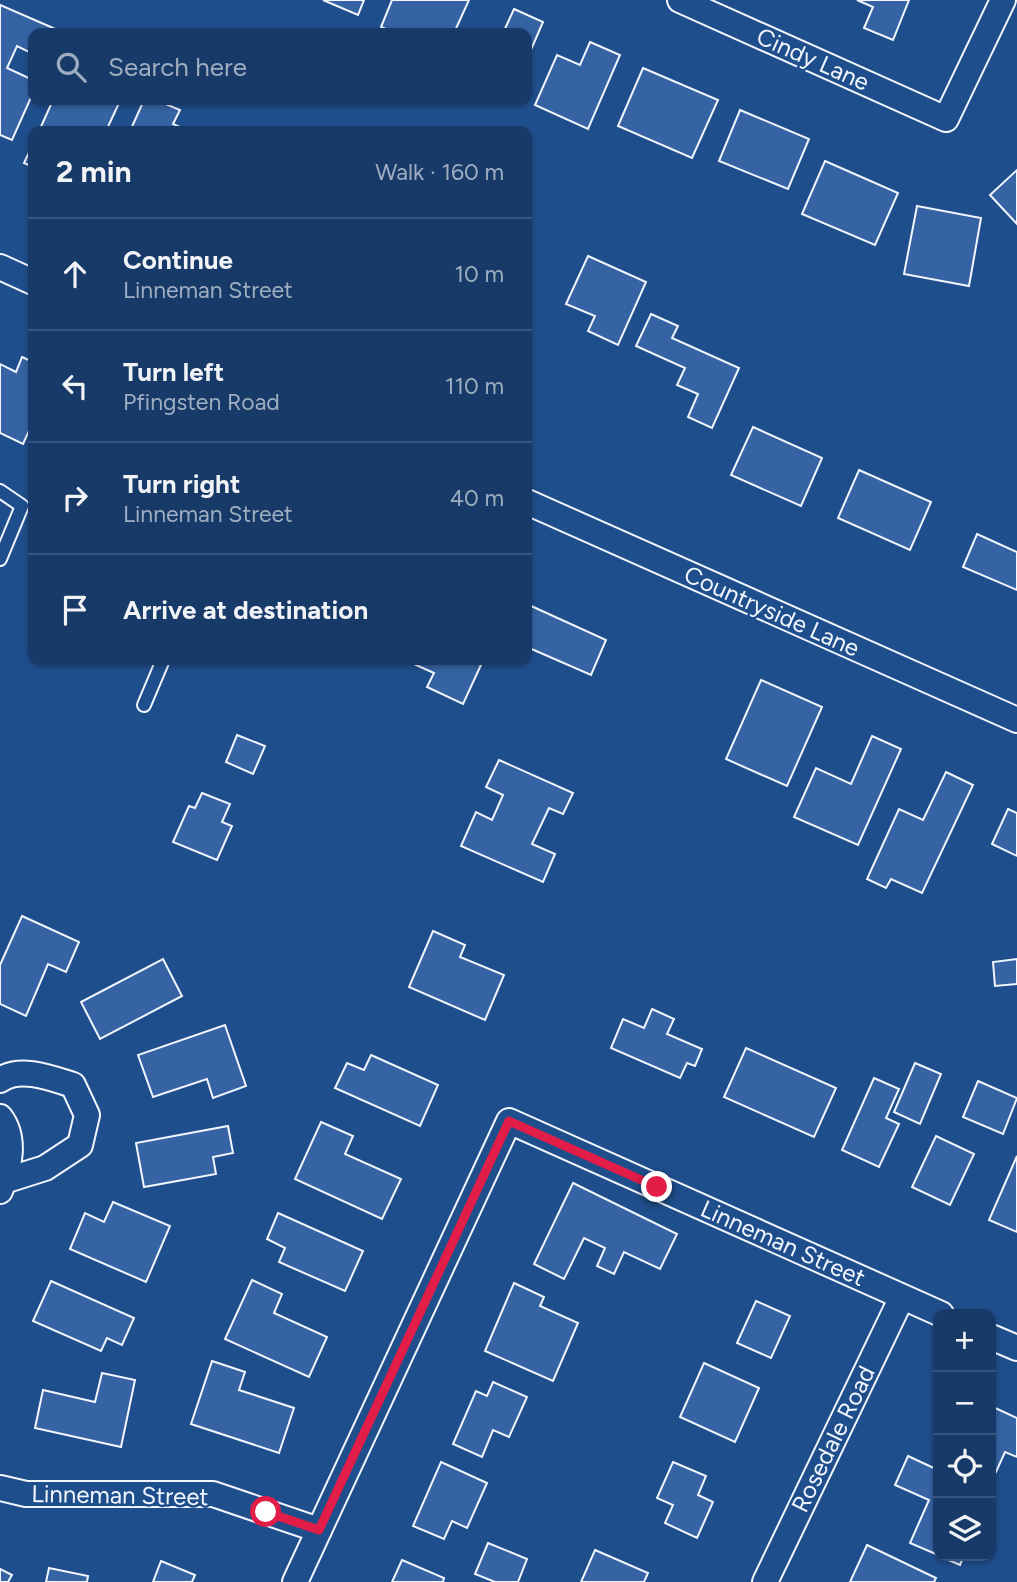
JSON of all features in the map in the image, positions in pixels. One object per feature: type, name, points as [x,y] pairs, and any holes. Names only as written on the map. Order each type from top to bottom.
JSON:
[{"type":"street","name":"Cindy Lane","points":[[680,0],[946,119],[1003,0]]},
{"type":"street","points":[[0,268],[28,280]]},
{"type":"street","name":"Countryside Lane","points":[[532,504],[1017,720]]},
{"type":"street","points":[[0,1080],[7,1075],[41,1075],[72,1085],[87,1115],[80,1145],[45,1168],[2,1186]]},
{"type":"street","points":[[0,1117],[11,1145],[2,1186]]},
{"type":"street","name":"Linneman Street","points":[[0,1488],[26,1494],[213,1494],[319,1530],[509,1121],[933,1311]]},
{"type":"street","name":"Rosedale Road","points":[[765,1582],[902,1297]]},
{"type":"street","points":[[996,1339],[1017,1349]]},
{"type":"street","points":[[295,1582],[319,1530]]},
{"type":"lane","points":[[0,491],[22,506],[0,559]]},
{"type":"lane","points":[[144,705],[161,665]]},
{"type":"building","points":[[323,0],[364,0],[358,15]]},
{"type":"building","points":[[392,0],[469,0],[456,28],[381,27]]},
{"type":"building","points":[[857,0],[909,0],[893,40],[864,28],[873,7]]},
{"type":"building","points":[[0,5],[53,28],[28,28],[28,52],[17,46],[7,68],[28,78],[28,104],[12,140],[0,135]]},
{"type":"building","points":[[514,9],[543,22],[532,47],[532,28],[505,28]]},
{"type":"building","points":[[590,42],[620,55],[588,129],[535,105],[557,55],[580,65]]},
{"type":"building","points":[[643,68],[718,100],[692,158],[618,126]]},
{"type":"building","points":[[51,105],[118,105],[108,126],[41,126]]},
{"type":"building","points":[[142,105],[168,105],[180,110],[173,124],[178,126],[132,126]]},
{"type":"building","points":[[740,110],[809,139],[788,189],[719,161]]},
{"type":"building","points":[[825,161],[898,193],[875,245],[802,214]]},
{"type":"building","points":[[1017,170],[1017,224],[990,195]]},
{"type":"building","points":[[917,206],[981,218],[969,286],[904,274]]},
{"type":"building","points":[[588,256],[646,282],[618,345],[588,331],[595,316],[566,304]]},
{"type":"building","points":[[651,314],[678,326],[672,338],[739,368],[712,428],[688,417],[698,394],[677,385],[685,368],[636,346]]},
{"type":"building","points":[[22,357],[28,360],[28,433],[23,444],[0,433],[0,364],[16,372]]},
{"type":"building","points":[[753,427],[822,458],[801,506],[731,475]]},
{"type":"building","points":[[859,470],[931,502],[910,550],[838,518]]},
{"type":"building","points":[[977,534],[1017,552],[1017,590],[963,567]]},
{"type":"building","points":[[532,606],[606,640],[591,675],[532,649]]},
{"type":"building","points":[[416,665],[481,665],[463,704],[427,687],[434,673]]},
{"type":"building","points":[[761,680],[822,707],[787,786],[726,759]]},
{"type":"building","points":[[237,735],[265,746],[253,774],[226,762]]},
{"type":"building","points":[[872,736],[901,749],[858,845],[794,817],[816,768],[851,784]]},
{"type":"building","points":[[499,760],[573,793],[563,814],[549,808],[532,844],[555,854],[543,882],[461,846],[476,812],[492,820],[503,795],[486,787]]},
{"type":"building","points":[[946,772],[973,785],[922,893],[891,879],[886,888],[867,879],[899,809],[923,820]]},
{"type":"building","points":[[202,793],[230,804],[222,822],[232,826],[217,860],[173,842],[189,806],[195,808]]},
{"type":"building","points":[[1008,809],[1017,813],[1017,856],[992,844]]},
{"type":"building","points":[[22,916],[79,942],[66,972],[48,964],[26,1016],[0,1004],[0,965]]},
{"type":"building","points":[[433,931],[465,945],[460,957],[504,975],[485,1020],[409,987]]},
{"type":"building","points":[[163,959],[182,996],[100,1039],[81,1002]]},
{"type":"building","points":[[1017,959],[1017,984],[995,986],[993,962]]},
{"type":"building","points":[[652,1009],[674,1019],[667,1034],[702,1049],[695,1066],[687,1063],[680,1078],[611,1048],[623,1019],[644,1028]]},
{"type":"building","points":[[225,1025],[246,1086],[213,1098],[207,1079],[153,1097],[138,1055]]},
{"type":"building","points":[[746,1048],[836,1088],[814,1137],[724,1097]]},
{"type":"building","points":[[371,1055],[438,1085],[420,1126],[335,1088],[347,1063],[364,1070]]},
{"type":"building","points":[[915,1063],[941,1074],[920,1124],[894,1112]]},
{"type":"building","points":[[874,1078],[899,1089],[886,1118],[899,1124],[879,1167],[842,1150]]},
{"type":"building","points":[[978,1081],[1017,1098],[1003,1134],[963,1117]]},
{"type":"building","points":[[321,1122],[353,1136],[345,1154],[401,1179],[382,1219],[295,1179]]},
{"type":"building","points":[[228,1126],[233,1153],[213,1157],[216,1174],[144,1187],[136,1143]]},
{"type":"building","points":[[936,1136],[974,1154],[950,1205],[912,1187]]},
{"type":"building","points":[[1017,1156],[1017,1232],[989,1220]]},
{"type":"building","points":[[573,1183],[677,1234],[660,1269],[624,1252],[614,1274],[597,1266],[605,1248],[584,1238],[564,1279],[534,1264]]},
{"type":"building","points":[[113,1202],[170,1226],[146,1282],[70,1249],[85,1213],[104,1222]]},
{"type":"building","points":[[278,1213],[363,1251],[345,1291],[279,1262],[285,1248],[267,1239]]},
{"type":"building","points":[[252,1280],[282,1294],[274,1313],[327,1337],[309,1377],[225,1339]]},
{"type":"building","points":[[51,1281],[134,1318],[122,1345],[107,1338],[101,1351],[33,1321]]},
{"type":"building","points":[[514,1283],[544,1297],[540,1306],[578,1323],[553,1381],[485,1351]]},
{"type":"building","points":[[756,1301],[790,1316],[771,1358],[737,1343]]},
{"type":"building","points":[[212,1361],[245,1372],[239,1390],[294,1408],[279,1453],[191,1424]]},
{"type":"building","points":[[704,1363],[759,1388],[735,1442],[680,1417]]},
{"type":"building","points":[[102,1373],[135,1380],[121,1447],[35,1428],[43,1390],[95,1402]]},
{"type":"building","points":[[493,1382],[527,1397],[509,1437],[493,1430],[482,1457],[453,1444],[476,1391],[487,1396]]},
{"type":"building","points":[[996,1408],[1017,1418],[1017,1457],[1005,1452],[996,1472]]},
{"type":"building","points":[[908,1456],[933,1468],[933,1553],[910,1543],[929,1500],[895,1485]]},
{"type":"building","points":[[441,1462],[487,1483],[467,1528],[452,1521],[444,1539],[413,1526]]},
{"type":"building","points":[[673,1462],[706,1476],[698,1495],[713,1502],[697,1538],[665,1523],[673,1505],[657,1498]]},
{"type":"building","points":[[488,1543],[527,1559],[518,1582],[495,1582],[475,1574]]},
{"type":"building","points":[[867,1545],[936,1578],[934,1582],[850,1582]]},
{"type":"building","points":[[595,1550],[648,1573],[644,1582],[581,1582]]},
{"type":"building","points":[[402,1560],[444,1578],[443,1582],[392,1582]]},
{"type":"building","points":[[161,1561],[195,1575],[192,1582],[153,1582]]},
{"type":"building","points":[[49,1568],[88,1576],[87,1582],[46,1582]]},
{"type":"building","points":[[0,1569],[12,1575],[8,1582],[0,1582]]},
{"type":"route","points":[[266,1512],[319,1530],[509,1121],[657,1187]]}]
